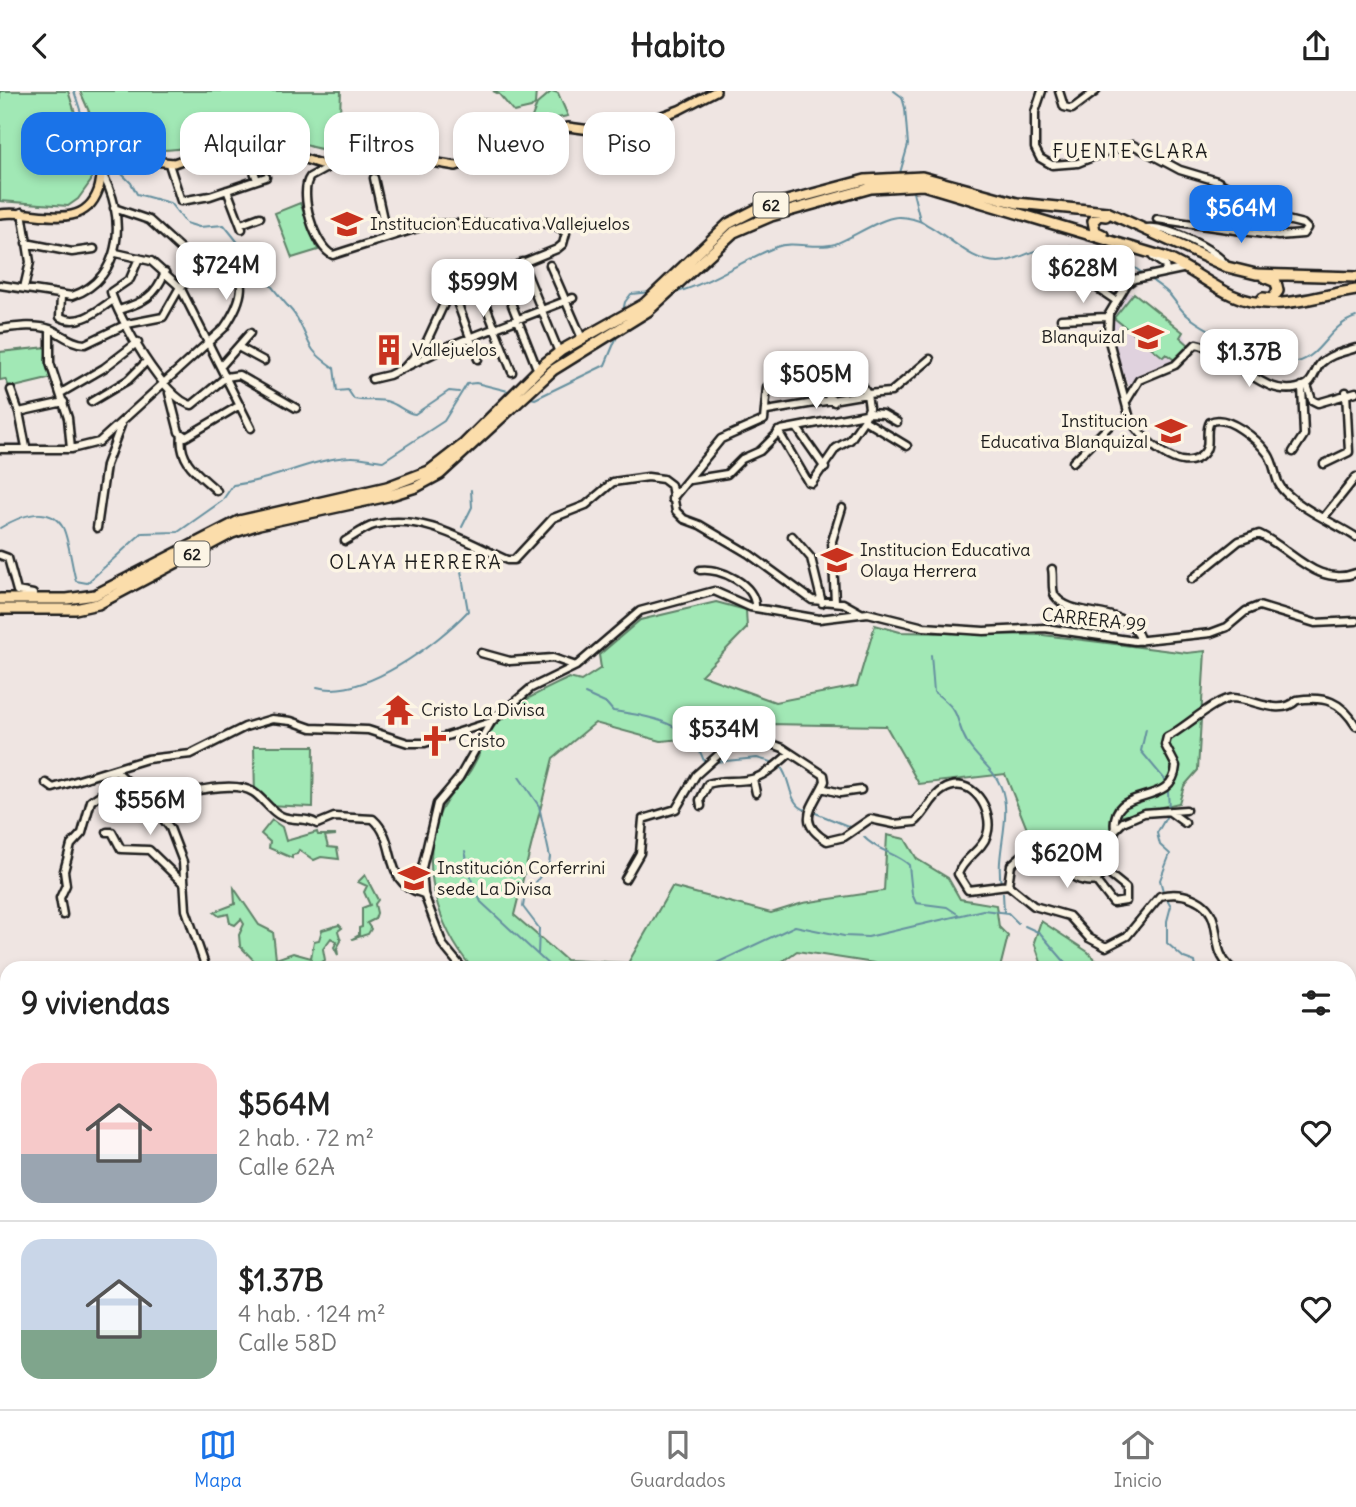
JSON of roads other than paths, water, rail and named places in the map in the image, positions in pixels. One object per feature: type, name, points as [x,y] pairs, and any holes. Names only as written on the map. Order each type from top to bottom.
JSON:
[{"type":"highway","name":"62","points":[[0,609],[75,609],[98,604],[240,530],[415,487],[451,466],[554,356],[644,304],[677,279],[720,230],[746,213],[865,180],[938,184],[1017,203],[1093,209],[1132,223],[1227,267],[1256,274],[1356,277]]},
{"type":"highway","name":"62","points":[[938,184],[1188,267],[1224,291],[1249,301],[1286,303],[1356,290]]},
{"type":"highway","points":[[1126,246],[1095,231],[1093,222],[1099,215],[1132,223]]},
{"type":"highway","points":[[1249,301],[1259,297],[1272,299],[1278,291],[1276,282],[1256,274]]},
{"type":"highway","name":"62","points":[[0,599],[67,599],[95,595],[239,520],[401,483],[442,463],[498,416]]},
{"type":"main road","points":[[439,163],[456,166],[556,129],[577,127],[606,132],[625,129],[680,110],[716,91]]},
{"type":"main road","points":[[166,164],[180,160]]},
{"type":"main road","points":[[0,214],[22,212],[65,218],[77,215],[98,193],[101,175]]},
{"type":"street","points":[[1042,91],[1035,112],[1035,148],[1040,158],[1052,165],[1078,163],[1113,149],[1133,145],[1180,170],[1217,181],[1266,212],[1303,224],[1307,228],[1303,234],[1278,236],[1157,219]]},
{"type":"street","points":[[1059,91],[1064,107],[1079,107],[1096,91]]},
{"type":"street","points":[[169,164],[181,201],[228,190],[266,177]]},
{"type":"street","points":[[324,169],[310,177],[304,190],[305,202],[322,248],[330,254],[338,255],[430,224],[552,223],[561,226],[566,233],[563,244],[453,291],[445,299],[425,345],[404,368]]},
{"type":"street","points":[[0,285],[61,296],[82,292],[107,272],[116,253],[114,208],[109,186],[103,175]]},
{"type":"street","points":[[255,175],[257,180]]},
{"type":"street","points":[[374,178],[387,237]]},
{"type":"street","points":[[228,190],[242,226],[260,217]]},
{"type":"street","points":[[114,208],[149,220],[203,269]]},
{"type":"street","points":[[22,212],[30,266],[24,288]]},
{"type":"street","points":[[1179,236],[1185,235],[1193,225]]},
{"type":"street","points":[[1193,225],[1191,235],[1194,243]]},
{"type":"street","points":[[1144,229],[1153,227],[1179,236],[1221,258],[1227,267]]},
{"type":"street","points":[[26,243],[72,252],[94,249]]},
{"type":"street","points":[[1140,250],[1160,260],[1166,272]]},
{"type":"street","points":[[116,253],[151,261],[180,287],[251,428]]},
{"type":"street","points":[[139,258],[130,279],[112,289],[113,300],[147,361],[178,400],[192,405],[226,377],[239,375],[296,408]]},
{"type":"street","points":[[522,263],[558,350]]},
{"type":"street","points":[[0,329],[30,326],[50,329],[85,344],[128,324],[163,317],[180,287],[212,265],[228,268],[239,279],[242,289],[239,307],[209,344],[166,388],[99,442],[71,449],[0,449]]},
{"type":"street","points":[[550,265],[581,336]]},
{"type":"street","points":[[1188,267],[1134,279],[1115,300],[1107,317],[1108,338],[1130,419],[1140,434],[1160,452],[1183,460],[1199,458],[1206,451],[1210,422],[1219,419],[1230,423],[1268,453],[1276,480],[1284,492],[1356,537]]},
{"type":"street","points":[[120,310],[147,300],[154,294],[165,272]]},
{"type":"street","points":[[499,272],[536,366]]},
{"type":"street","points":[[1084,279],[1115,300]]},
{"type":"street","points":[[476,281],[512,372]]},
{"type":"street","points":[[453,291],[478,359]]},
{"type":"street","points":[[61,296],[60,317],[72,321],[85,319],[113,300]]},
{"type":"street","points":[[372,379],[573,298]]},
{"type":"street","points":[[1061,319],[1107,317]]},
{"type":"street","points":[[50,329],[51,363],[64,402],[71,449]]},
{"type":"street","points":[[221,366],[240,348],[250,333]]},
{"type":"street","points":[[61,393],[104,368],[138,342]]},
{"type":"street","points":[[1126,401],[1139,380],[1175,365],[1194,346],[1205,347],[1278,388],[1304,385]]},
{"type":"street","points":[[240,348],[264,361]]},
{"type":"street","points":[[1293,452],[1304,435],[1304,385],[1327,358],[1355,350]]},
{"type":"street","points":[[672,499],[721,439],[764,420],[767,411],[764,397],[767,387],[797,358]]},
{"type":"street","points":[[767,411],[891,391],[930,359]]},
{"type":"street","points":[[91,402],[128,380],[147,361]]},
{"type":"street","points":[[778,432],[809,483],[825,468],[836,448],[850,440],[865,417],[867,394],[858,378],[815,369]]},
{"type":"street","points":[[1304,385],[1312,400],[1318,403],[1346,392],[1356,392]]},
{"type":"street","points":[[786,388],[820,387],[834,402]]},
{"type":"street","points":[[166,388],[182,435],[181,452],[184,460],[217,491]]},
{"type":"street","points":[[11,390],[19,412],[26,447]]},
{"type":"street","points":[[1324,464],[1349,452],[1346,392]]},
{"type":"street","points":[[19,412],[64,402]]},
{"type":"street","points":[[182,435],[192,435],[240,405]]},
{"type":"street","points":[[690,480],[727,474],[742,459],[760,451],[778,432],[883,414],[897,422]]},
{"type":"street","points":[[865,417],[907,446]]},
{"type":"street","points":[[1073,462],[1112,423],[1130,419]]},
{"type":"street","points":[[97,528],[106,465],[122,422]]},
{"type":"street","points":[[797,428],[825,468]]},
{"type":"street","points":[[345,541],[374,525],[411,524],[441,529],[508,560],[514,560],[553,518],[586,505],[613,482],[648,477],[663,479],[671,485],[676,511],[684,519],[700,525],[749,554],[810,599],[822,603],[835,601],[850,605],[860,613]]},
{"type":"street","points":[[1324,517],[1356,477]]},
{"type":"street","points":[[835,601],[832,541],[842,508]]},
{"type":"street","points":[[1192,579],[1240,541],[1259,534],[1323,576],[1337,577],[1356,573]]},
{"type":"street","points":[[792,536],[811,558],[822,603]]},
{"type":"street","points":[[0,555],[8,558],[18,591],[33,594]]},
{"type":"street","points":[[1052,569],[1053,592],[1059,600],[1076,608],[1117,617],[1139,635],[1141,641]]},
{"type":"street","points":[[700,570],[714,571],[736,580],[753,594],[755,608]]},
{"type":"street","points":[[456,961],[443,945],[424,894],[422,868],[436,807],[459,778],[491,722],[531,688],[576,666],[632,615],[644,609],[714,591],[755,608],[819,619],[836,619],[860,613]]},
{"type":"street","name":"CARRERA 99","points":[[860,613],[924,627],[984,631],[1045,628],[1141,641],[1217,632],[1259,605],[1315,623],[1356,621]]},
{"type":"street","points":[[481,653],[510,661],[553,658],[576,666]]},
{"type":"street","points":[[1008,885],[1016,858],[1027,852],[1035,852],[1045,855],[1076,879],[1100,877],[1126,888],[1126,901],[1113,903],[1100,877],[1115,829],[1115,813],[1121,804],[1130,798],[1160,793],[1170,786],[1176,766],[1166,745],[1167,737],[1190,725],[1217,702],[1235,698],[1281,707],[1292,706],[1297,700],[1325,698],[1338,703],[1356,726]]},
{"type":"street","points":[[46,783],[53,787],[158,756],[191,754],[236,731],[272,719],[291,721],[311,728],[368,730],[403,743],[425,743],[491,722]]},
{"type":"street","points":[[625,879],[640,853],[643,819],[676,809],[696,775],[727,747],[756,738],[783,748],[824,775],[822,788],[808,811],[809,821],[816,835],[835,841],[870,819],[894,824],[915,822],[941,791],[951,786],[964,786],[981,799],[989,821],[985,841],[961,867],[958,874],[961,883],[968,890],[977,891],[1008,885],[1034,906],[1069,916],[1089,938],[1106,947],[1127,936],[1160,896],[1180,893],[1189,896],[1212,916],[1219,953],[1225,961]]},
{"type":"street","points":[[701,806],[700,800],[708,784],[721,779],[753,779],[778,765],[789,754]]},
{"type":"street","points":[[113,770],[150,802],[175,839],[183,862],[183,883],[190,927],[203,961]]},
{"type":"street","points":[[63,915],[60,898],[65,887],[64,871],[71,845],[82,834],[91,801],[113,786],[113,770]]},
{"type":"street","points":[[753,779],[757,793]]},
{"type":"street","points":[[150,802],[205,790],[234,788],[253,792],[278,815],[289,819],[309,819],[317,824],[334,817],[375,820],[384,831],[400,882],[408,889],[424,894]]},
{"type":"street","points":[[822,788],[840,793],[861,790]]},
{"type":"street","points":[[1115,829],[1131,818],[1186,810]]},
{"type":"street","points":[[1168,812],[1185,823]]},
{"type":"street","points":[[107,832],[112,832],[121,849],[149,850],[183,883]]},
{"type":"waterway","points":[[74,91],[81,112]]},
{"type":"waterway","points":[[894,91],[902,97],[905,108],[908,145],[900,173]]},
{"type":"waterway","points":[[123,175],[137,194],[170,203],[186,223],[199,227],[224,225],[295,315],[313,350],[334,368],[337,391],[348,390],[354,399],[389,402],[415,414],[449,391],[459,392]]},
{"type":"waterway","points":[[912,188],[920,220],[929,226]]},
{"type":"waterway","points":[[674,293],[700,284],[776,247],[790,244],[828,246],[898,217],[925,224],[972,255],[985,260],[1004,262],[1044,248],[1070,247],[1110,256],[1145,275]]},
{"type":"waterway","points":[[1149,278],[1197,322],[1241,346],[1287,362],[1297,362],[1313,354],[1339,327],[1356,317]]},
{"type":"waterway","points":[[623,311],[631,294],[651,292]]},
{"type":"waterway","points":[[527,397],[535,399],[605,365],[618,334]]},
{"type":"waterway","points":[[0,528],[32,515],[49,515],[56,519],[66,536],[76,581],[87,583],[142,533],[178,532],[222,501],[233,485],[335,459],[354,457],[383,461],[444,421],[467,384],[476,383],[512,392]]},
{"type":"waterway","points":[[462,527],[472,507],[471,490]]},
{"type":"waterway","points":[[317,687],[335,689],[377,677],[419,653],[455,624],[468,611],[460,565]]},
{"type":"waterway","points":[[931,655],[934,692],[951,706],[968,744],[1001,787],[1005,810],[1000,860],[1001,884]]},
{"type":"waterway","points":[[585,694],[607,704],[613,711],[640,715],[679,729],[698,748],[704,761],[709,761]]},
{"type":"waterway","points":[[1146,729],[1141,751],[1166,781]]},
{"type":"waterway","points":[[715,762],[757,758],[775,763]]},
{"type":"waterway","points":[[780,766],[796,803],[808,811]]},
{"type":"waterway","points":[[519,777],[539,806],[550,857],[549,863],[524,900],[523,907],[539,928],[538,955]]},
{"type":"waterway","points":[[1168,792],[1169,808]]},
{"type":"waterway","points":[[813,812],[853,828]]},
{"type":"waterway","points":[[1163,891],[1160,880],[1170,854],[1160,845],[1157,833],[1168,814]]},
{"type":"waterway","points":[[864,837],[909,865],[912,894],[916,903],[947,907],[959,915]]},
{"type":"waterway","points":[[465,851],[472,882],[481,902],[544,961]]},
{"type":"waterway","points":[[1003,893],[1004,912]]},
{"type":"waterway","points":[[1167,899],[1171,906],[1167,921],[1167,943],[1184,958],[1192,961]]},
{"type":"waterway","points":[[721,961],[795,926],[844,936],[868,937],[983,910],[1008,913],[1018,923]]},
{"type":"waterway","points":[[1025,926],[1040,933],[1064,961]]},
{"type":"place","name":"Institucion Educativa Vallejuelos","points":[[347,224]]},
{"type":"place","name":"Blanquizal","points":[[1148,337]]},
{"type":"place","name":"Vallejuelos","points":[[389,350]]},
{"type":"place","name":"Institucion Educativa Blanquizal","points":[[1171,431]]},
{"type":"place","name":"Institucion Educativa Olaya Herrera","points":[[837,560]]},
{"type":"place","name":"Cristo La Divisa","points":[[398,710]]},
{"type":"place","name":"Cristo","points":[[435,741]]},
{"type":"place","name":"Institución Corferrini sede La Divisa","points":[[414,878]]},
{"type":"district","name":"FUENTE CLARA","points":[[1131,151]]},
{"type":"district","name":"OLAYA HERRERA","points":[[416,562]]}]
